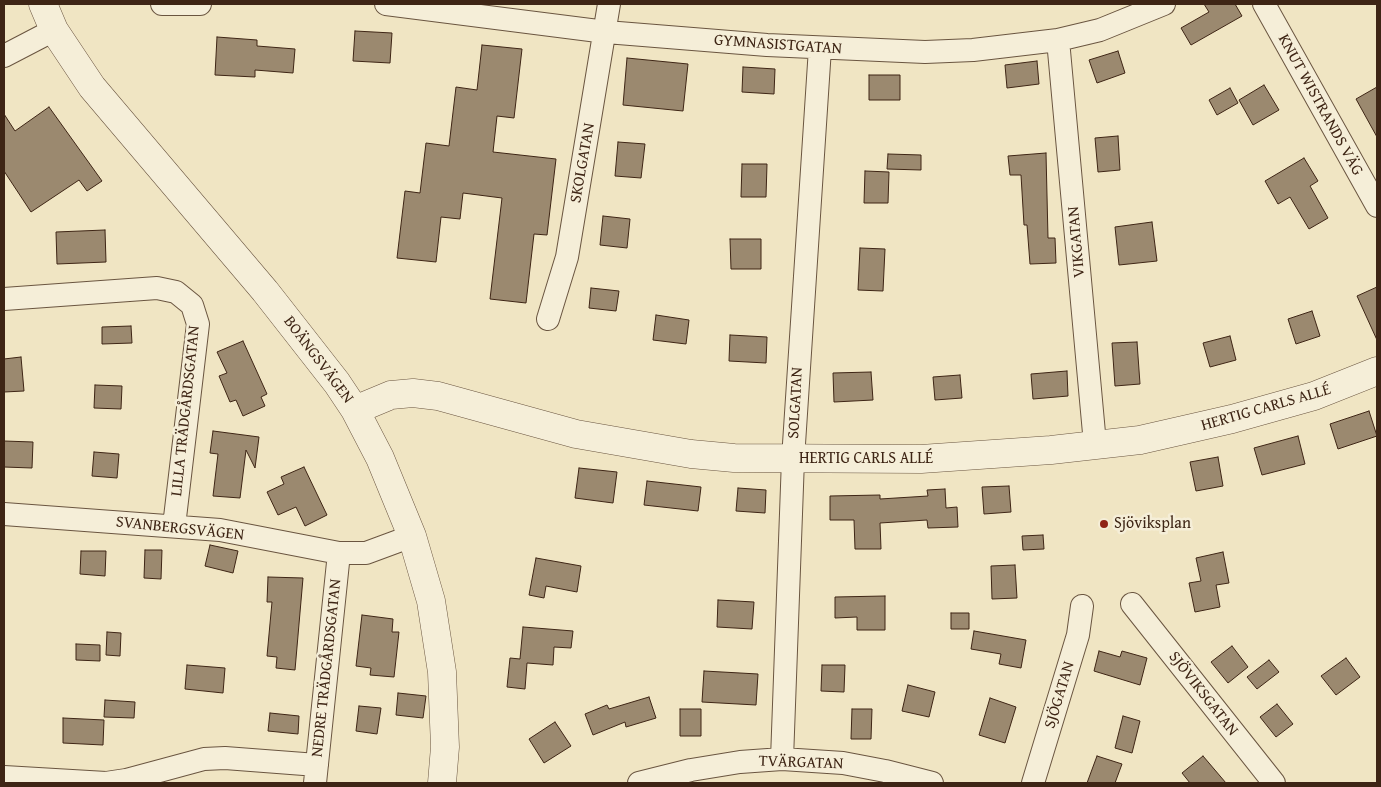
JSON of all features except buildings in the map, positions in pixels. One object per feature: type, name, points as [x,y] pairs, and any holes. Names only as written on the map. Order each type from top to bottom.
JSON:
[{"type":"street","name":"BOÄNGSVÄGEN","points":[[42,4],[54,30],[78,68],[118,120],[271,298],[337,383],[355,410],[380,458],[412,536],[430,601],[442,672],[444,747],[442,783]]},
{"type":"street","points":[[162,4],[176,6],[200,4]]},
{"type":"street","name":"GYMNASISTGATAN","points":[[386,4],[606,32],[820,48],[925,52],[973,50],[1058,40],[1100,30],[1164,4]]},
{"type":"street","name":"SKOLGATAN","points":[[548,319],[567,257],[606,32],[609,4]]},
{"type":"street","name":"KNUT WISTRANDS VÄG","points":[[1264,4],[1377,206]]},
{"type":"street","points":[[4,56],[54,30]]},
{"type":"street","name":"VIKGATAN","points":[[1058,40],[1095,444]]},
{"type":"street","name":"SOLGATAN","points":[[782,759],[793,459],[820,48]]},
{"type":"street","name":"LILLA TRÄDGÅRDSGATAN","points":[[4,299],[157,288],[176,292],[192,305],[198,324],[174,526]]},
{"type":"street","name":"HERTIG CARLS ALLÉ","points":[[355,410],[391,395],[413,393],[438,396],[576,434],[617,443],[734,458],[921,459],[1051,450],[1140,440],[1232,419],[1314,396],[1377,371]]},
{"type":"street","name":"SVANBERGSVÄGEN","points":[[4,514],[220,530],[339,553],[366,553],[412,536]]},
{"type":"street","name":"NEDRE TRÄDGÅRDSGATAN","points":[[316,774],[339,553]]},
{"type":"street","name":"SJÖVIKSGATAN","points":[[1132,604],[1274,783]]},
{"type":"street","name":"SJÖGATAN","points":[[1033,783],[1078,635],[1082,606]]},
{"type":"street","points":[[4,777],[106,782],[126,780],[204,759],[225,758],[316,774]]},
{"type":"street","name":"TVÄRGATAN","points":[[639,783],[730,764],[782,759],[843,763],[885,770],[932,783]]},
{"type":"place","name":"Sjöviksplan","points":[[1104,524]]}]
